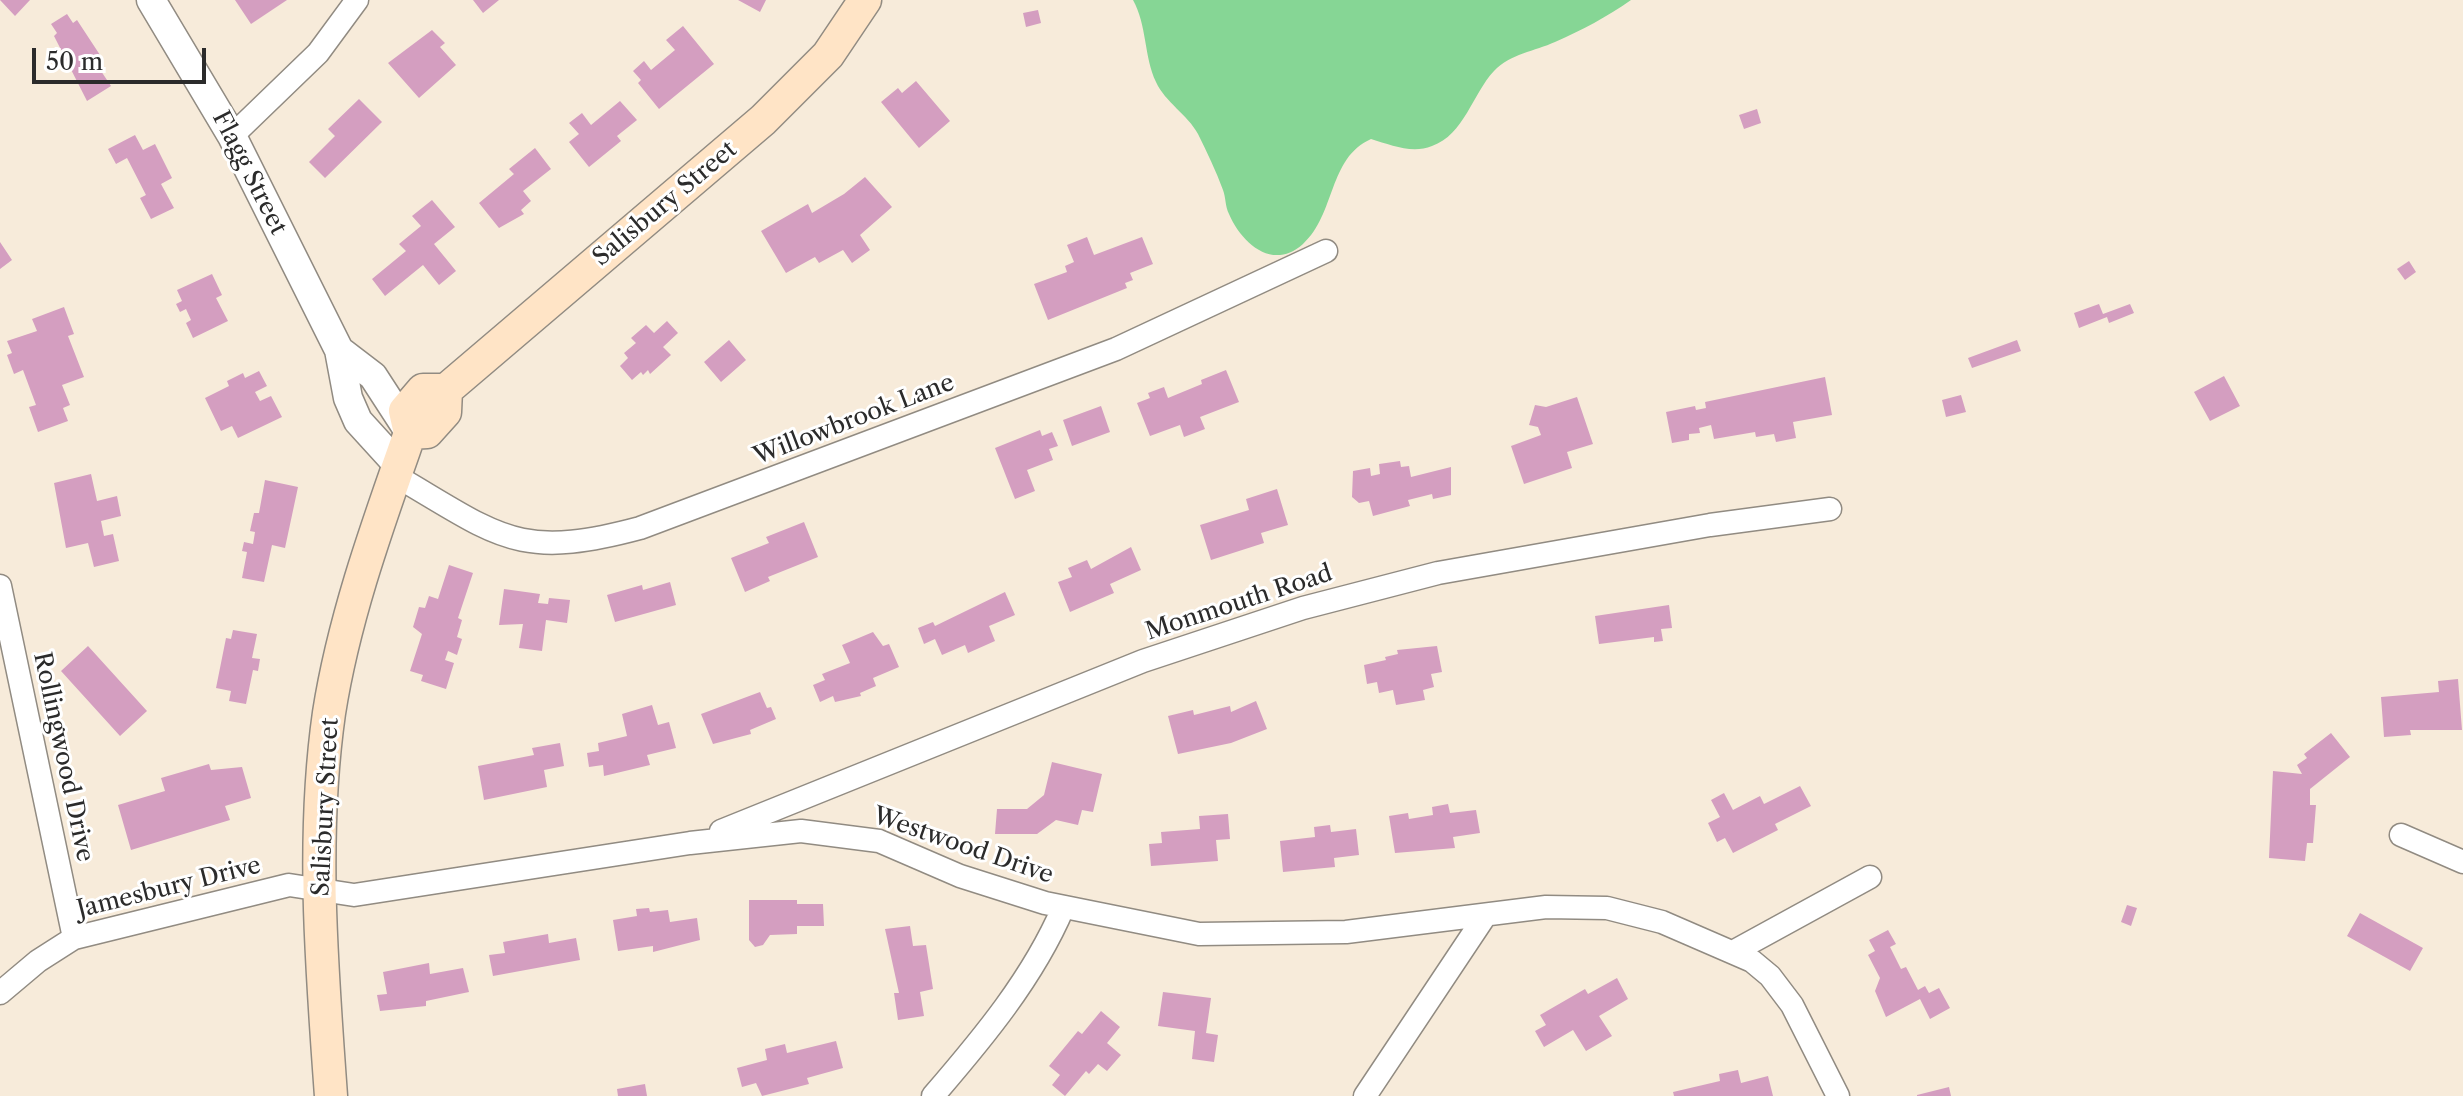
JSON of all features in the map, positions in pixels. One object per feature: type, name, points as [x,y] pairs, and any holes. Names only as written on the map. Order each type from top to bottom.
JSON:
[{"type":"main road","name":"Salisbury Street","points":[[331,1096],[321,890],[323,771],[329,713],[352,609],[410,433],[405,411],[423,390],[446,390],[763,120],[828,55],[865,0]]},
{"type":"street","name":"Flagg Street","points":[[151,0],[232,136],[339,350],[348,398],[358,421],[397,471]]},
{"type":"street","points":[[232,136],[318,53],[357,0]]},
{"type":"street","name":"Willowbrook Lane","points":[[397,471],[477,524],[522,542],[554,545],[605,537],[655,522],[1116,349],[1326,251]]},
{"type":"street","name":"Flagg Street","points":[[339,350],[373,376],[410,433]]},
{"type":"street","name":"Monmouth Road","points":[[690,843],[1143,661],[1291,611],[1438,573],[1710,525],[1830,509]]},
{"type":"street","name":"Rollingwood Drive","points":[[1,596],[74,938]]},
{"type":"street","name":"Westwood Drive","points":[[321,890],[354,895],[774,832],[854,835],[906,851],[960,876],[1063,908],[1168,929],[1230,936],[1346,932],[1546,907],[1607,908],[1662,922],[1752,961],[1782,989],[1838,1096]]},
{"type":"street","points":[[2401,835],[2463,862]]},
{"type":"street","points":[[1733,952],[1870,877]]},
{"type":"street","name":"Jamesbury Drive","points":[[0,993],[38,961],[74,938],[289,885],[321,890]]},
{"type":"street","points":[[933,1096],[980,1040],[1046,948],[1063,908]]},
{"type":"street","points":[[1365,1096],[1485,916]]},
{"type":"green space","points":[[1133,0],[1631,0],[1575,33],[1500,65],[1460,123],[1443,141],[1417,149],[1371,139],[1357,148],[1339,173],[1314,232],[1292,252],[1281,255],[1270,254],[1250,244],[1235,225],[1198,134],[1156,82]]},
{"type":"building","points":[[0,0],[30,0],[15,16]]},
{"type":"building","points":[[235,0],[287,0],[251,24]]},
{"type":"building","points":[[473,0],[499,0],[483,13]]},
{"type":"building","points":[[738,0],[766,0],[760,12]]},
{"type":"building","points":[[1038,10],[1041,23],[1026,27],[1023,13]]},
{"type":"building","points":[[67,14],[73,23],[77,20],[100,55],[93,59],[111,86],[87,101],[51,24]]},
{"type":"building","points":[[683,26],[714,64],[659,109],[638,83],[641,80],[633,71],[644,61],[651,70],[675,50],[666,40]]},
{"type":"building","points":[[432,30],[445,43],[440,47],[456,65],[419,98],[388,63]]},
{"type":"building","points":[[916,81],[950,121],[919,148],[881,102],[898,88],[902,93]]},
{"type":"building","points":[[359,99],[382,122],[325,178],[309,162],[335,136],[328,129]]},
{"type":"building","points":[[620,101],[637,120],[617,136],[621,141],[589,167],[569,142],[579,134],[569,123],[582,113],[591,125]]},
{"type":"building","points":[[1757,109],[1761,123],[1744,129],[1739,115]]},
{"type":"building","points":[[135,135],[143,150],[155,144],[172,178],[161,184],[174,208],[151,219],[140,198],[146,195],[127,158],[116,164],[108,149]]},
{"type":"building","points":[[535,148],[551,169],[523,191],[531,201],[521,210],[524,214],[499,228],[479,203],[514,174],[509,169]]},
{"type":"building","points":[[865,177],[892,207],[860,235],[870,250],[852,263],[843,250],[819,263],[815,257],[786,273],[761,231],[808,204],[812,213]]},
{"type":"building","points":[[432,200],[455,227],[434,244],[456,271],[439,285],[423,265],[385,296],[372,279],[406,251],[399,244],[421,226],[412,216]]},
{"type":"building","points":[[1087,237],[1094,255],[1142,237],[1153,264],[1130,273],[1133,280],[1125,283],[1127,288],[1048,320],[1034,284],[1067,272],[1065,266],[1074,262],[1067,245]]},
{"type":"building","points":[[0,242],[12,260],[0,269]]},
{"type":"building","points":[[2409,261],[2416,272],[2405,280],[2397,269]]},
{"type":"building","points":[[212,274],[222,295],[216,298],[228,321],[193,338],[186,323],[191,320],[186,309],[180,312],[176,304],[182,301],[177,290]]},
{"type":"building","points":[[2099,304],[2103,314],[2130,304],[2134,313],[2109,323],[2107,317],[2079,328],[2074,313]]},
{"type":"building","points":[[64,307],[74,334],[68,336],[84,377],[62,385],[70,405],[63,408],[68,421],[38,432],[29,407],[36,405],[23,370],[14,374],[7,355],[12,353],[7,341],[37,331],[32,319]]},
{"type":"building","points":[[667,321],[678,333],[663,347],[671,355],[650,374],[648,370],[643,375],[641,372],[632,380],[620,366],[628,358],[624,353],[636,343],[631,338],[646,325],[654,333]]},
{"type":"building","points":[[729,340],[746,360],[721,382],[704,362]]},
{"type":"building","points":[[2017,340],[2021,351],[1972,368],[1968,358]]},
{"type":"building","points":[[1226,370],[1239,402],[1200,417],[1205,429],[1184,437],[1180,425],[1150,436],[1137,403],[1150,398],[1148,393],[1164,387],[1168,398]]},
{"type":"building","points":[[259,371],[267,386],[255,392],[260,401],[271,396],[282,417],[238,438],[232,426],[221,431],[205,398],[229,386],[227,381],[243,373],[245,378]]},
{"type":"building","points":[[2224,376],[2240,406],[2210,421],[2194,392]]},
{"type":"building","points":[[1825,377],[1832,415],[1793,422],[1796,438],[1776,442],[1774,434],[1756,437],[1755,432],[1714,439],[1711,425],[1699,428],[1700,433],[1689,434],[1689,440],[1672,443],[1666,412],[1695,406],[1696,410],[1706,408],[1705,402]]},
{"type":"building","points":[[1961,395],[1966,412],[1946,417],[1942,400]]},
{"type":"building","points":[[1577,397],[1593,444],[1567,452],[1572,468],[1524,484],[1511,446],[1541,435],[1538,427],[1529,425],[1535,405],[1546,407]]},
{"type":"building","points":[[1101,406],[1110,432],[1072,446],[1063,420]]},
{"type":"building","points":[[1040,430],[1042,436],[1052,432],[1058,446],[1049,449],[1053,460],[1027,470],[1035,491],[1015,499],[995,448]]},
{"type":"building","points":[[1400,461],[1401,467],[1409,466],[1411,477],[1451,467],[1451,495],[1433,499],[1432,494],[1408,500],[1410,506],[1373,516],[1369,501],[1359,503],[1352,497],[1353,471],[1370,468],[1371,476],[1380,474],[1379,464]]},
{"type":"building","points":[[91,474],[97,501],[117,496],[121,516],[101,521],[104,536],[113,534],[119,561],[94,567],[88,543],[66,548],[54,483]]},
{"type":"building","points":[[265,480],[298,487],[285,548],[272,545],[264,582],[242,578],[247,552],[242,551],[244,542],[253,544],[255,532],[250,531],[254,513],[259,513]]},
{"type":"building","points":[[1277,489],[1288,525],[1261,533],[1264,543],[1211,560],[1200,525],[1249,510],[1246,499]]},
{"type":"building","points":[[804,522],[818,557],[768,577],[770,581],[745,592],[731,558],[769,543],[766,537]]},
{"type":"building","points":[[1131,547],[1141,570],[1110,584],[1114,593],[1070,612],[1058,582],[1072,577],[1068,568],[1087,560],[1091,569]]},
{"type":"building","points":[[449,565],[473,573],[458,618],[462,620],[457,637],[462,639],[457,655],[448,651],[445,660],[454,663],[446,689],[421,681],[423,675],[410,671],[422,634],[413,627],[419,607],[425,608],[429,596],[438,599]]},
{"type":"building","points":[[670,582],[676,605],[615,622],[607,595],[642,585],[643,590]]},
{"type":"building","points":[[504,589],[540,594],[538,603],[548,604],[549,598],[570,600],[567,623],[546,620],[542,651],[519,648],[523,624],[499,625]]},
{"type":"building","points":[[1005,592],[1015,615],[989,626],[995,641],[968,653],[965,645],[942,655],[935,639],[924,644],[918,628],[933,622],[935,626]]},
{"type":"building","points":[[1669,605],[1672,628],[1661,629],[1663,641],[1654,642],[1654,637],[1599,644],[1595,616]]},
{"type":"building","points":[[233,630],[257,634],[252,658],[260,659],[258,671],[253,670],[246,704],[229,701],[231,691],[216,688],[226,638],[231,639]]},
{"type":"building","points":[[873,632],[883,646],[889,644],[899,667],[873,678],[876,686],[860,693],[861,696],[835,702],[833,696],[820,702],[813,685],[825,680],[822,674],[850,663],[842,645]]},
{"type":"building","points":[[88,646],[147,711],[120,736],[61,671]]},
{"type":"building","points":[[1437,646],[1442,672],[1431,674],[1434,687],[1423,690],[1425,700],[1396,705],[1393,690],[1379,693],[1377,682],[1367,684],[1364,665],[1386,660],[1385,657],[1398,654],[1397,650]]},
{"type":"building","points":[[2458,679],[2462,730],[2410,730],[2411,735],[2384,737],[2381,697],[2439,692],[2438,681]]},
{"type":"building","points":[[760,692],[776,719],[750,730],[751,734],[713,744],[701,714]]},
{"type":"building","points":[[1256,701],[1267,729],[1231,743],[1178,754],[1168,716],[1193,710],[1194,715],[1230,706],[1231,712]]},
{"type":"building","points":[[652,705],[658,725],[669,722],[676,748],[647,755],[650,765],[604,776],[603,765],[589,767],[587,753],[599,751],[598,743],[627,736],[622,714]]},
{"type":"building","points":[[2331,733],[2350,757],[2310,789],[2310,805],[2316,805],[2313,843],[2307,843],[2305,861],[2269,858],[2273,771],[2302,774],[2297,765],[2307,758],[2304,754]]},
{"type":"building","points":[[560,743],[564,766],[544,770],[547,787],[484,800],[478,766],[534,755],[532,748]]},
{"type":"building","points":[[1052,762],[1102,774],[1093,812],[1082,810],[1078,825],[1056,820],[1037,834],[995,834],[997,809],[1027,809],[1044,795]]},
{"type":"building","points":[[209,764],[211,770],[242,767],[251,798],[225,806],[230,820],[131,850],[118,805],[165,791],[161,778]]},
{"type":"building","points":[[1800,786],[1811,806],[1775,824],[1778,830],[1733,853],[1725,838],[1717,842],[1708,823],[1720,817],[1711,800],[1724,793],[1733,810],[1760,796],[1764,804]]},
{"type":"building","points":[[1448,804],[1450,813],[1476,810],[1480,833],[1453,837],[1455,848],[1395,853],[1389,816],[1408,813],[1409,819],[1433,815],[1432,807]]},
{"type":"building","points":[[1228,814],[1230,839],[1216,840],[1218,861],[1151,866],[1149,844],[1162,843],[1161,832],[1200,829],[1199,816]]},
{"type":"building","points":[[1330,825],[1331,832],[1356,829],[1359,855],[1334,858],[1335,867],[1283,872],[1280,841],[1315,837],[1314,827]]},
{"type":"building","points":[[749,900],[797,900],[797,904],[823,904],[824,926],[797,926],[797,934],[770,935],[763,945],[755,947],[749,940]]},
{"type":"building","points":[[2127,905],[2137,908],[2131,926],[2121,922]]},
{"type":"building","points":[[649,908],[650,912],[668,910],[670,922],[697,918],[700,940],[653,952],[653,946],[618,951],[613,920],[637,916],[636,909]]},
{"type":"building","points":[[2360,913],[2423,948],[2410,971],[2347,936]]},
{"type":"building","points":[[910,926],[913,946],[926,945],[933,989],[920,992],[924,1016],[898,1020],[894,993],[899,993],[885,929]]},
{"type":"building","points":[[1888,930],[1896,944],[1890,947],[1901,969],[1906,967],[1918,990],[1925,986],[1929,993],[1939,988],[1950,1008],[1930,1019],[1920,999],[1886,1017],[1875,991],[1880,978],[1868,955],[1875,951],[1869,940]]},
{"type":"building","points":[[548,934],[549,943],[576,938],[580,960],[493,976],[489,955],[505,953],[503,942]]},
{"type":"building","points":[[429,963],[430,974],[463,968],[469,992],[426,1001],[426,1006],[380,1011],[377,995],[387,994],[383,972]]},
{"type":"building","points":[[1617,978],[1628,999],[1599,1016],[1612,1036],[1586,1051],[1573,1030],[1544,1047],[1535,1031],[1546,1025],[1540,1015],[1585,989],[1588,994]]},
{"type":"building","points":[[1163,992],[1211,998],[1206,1033],[1218,1035],[1214,1062],[1192,1059],[1195,1031],[1158,1026]]},
{"type":"building","points":[[1101,1011],[1120,1027],[1107,1043],[1121,1055],[1107,1071],[1098,1064],[1089,1074],[1086,1071],[1065,1096],[1052,1085],[1060,1075],[1049,1066],[1078,1031],[1082,1034]]},
{"type":"building","points":[[836,1041],[843,1068],[807,1078],[809,1084],[762,1096],[756,1083],[742,1087],[737,1068],[767,1060],[765,1049],[785,1044],[787,1053]]},
{"type":"building","points":[[1738,1070],[1741,1083],[1768,1076],[1773,1096],[1674,1096],[1673,1092],[1720,1081],[1719,1074]]},
{"type":"building","points":[[645,1084],[647,1096],[618,1096],[617,1089]]},
{"type":"building","points":[[1949,1087],[1951,1096],[1917,1096],[1917,1095]]}]
